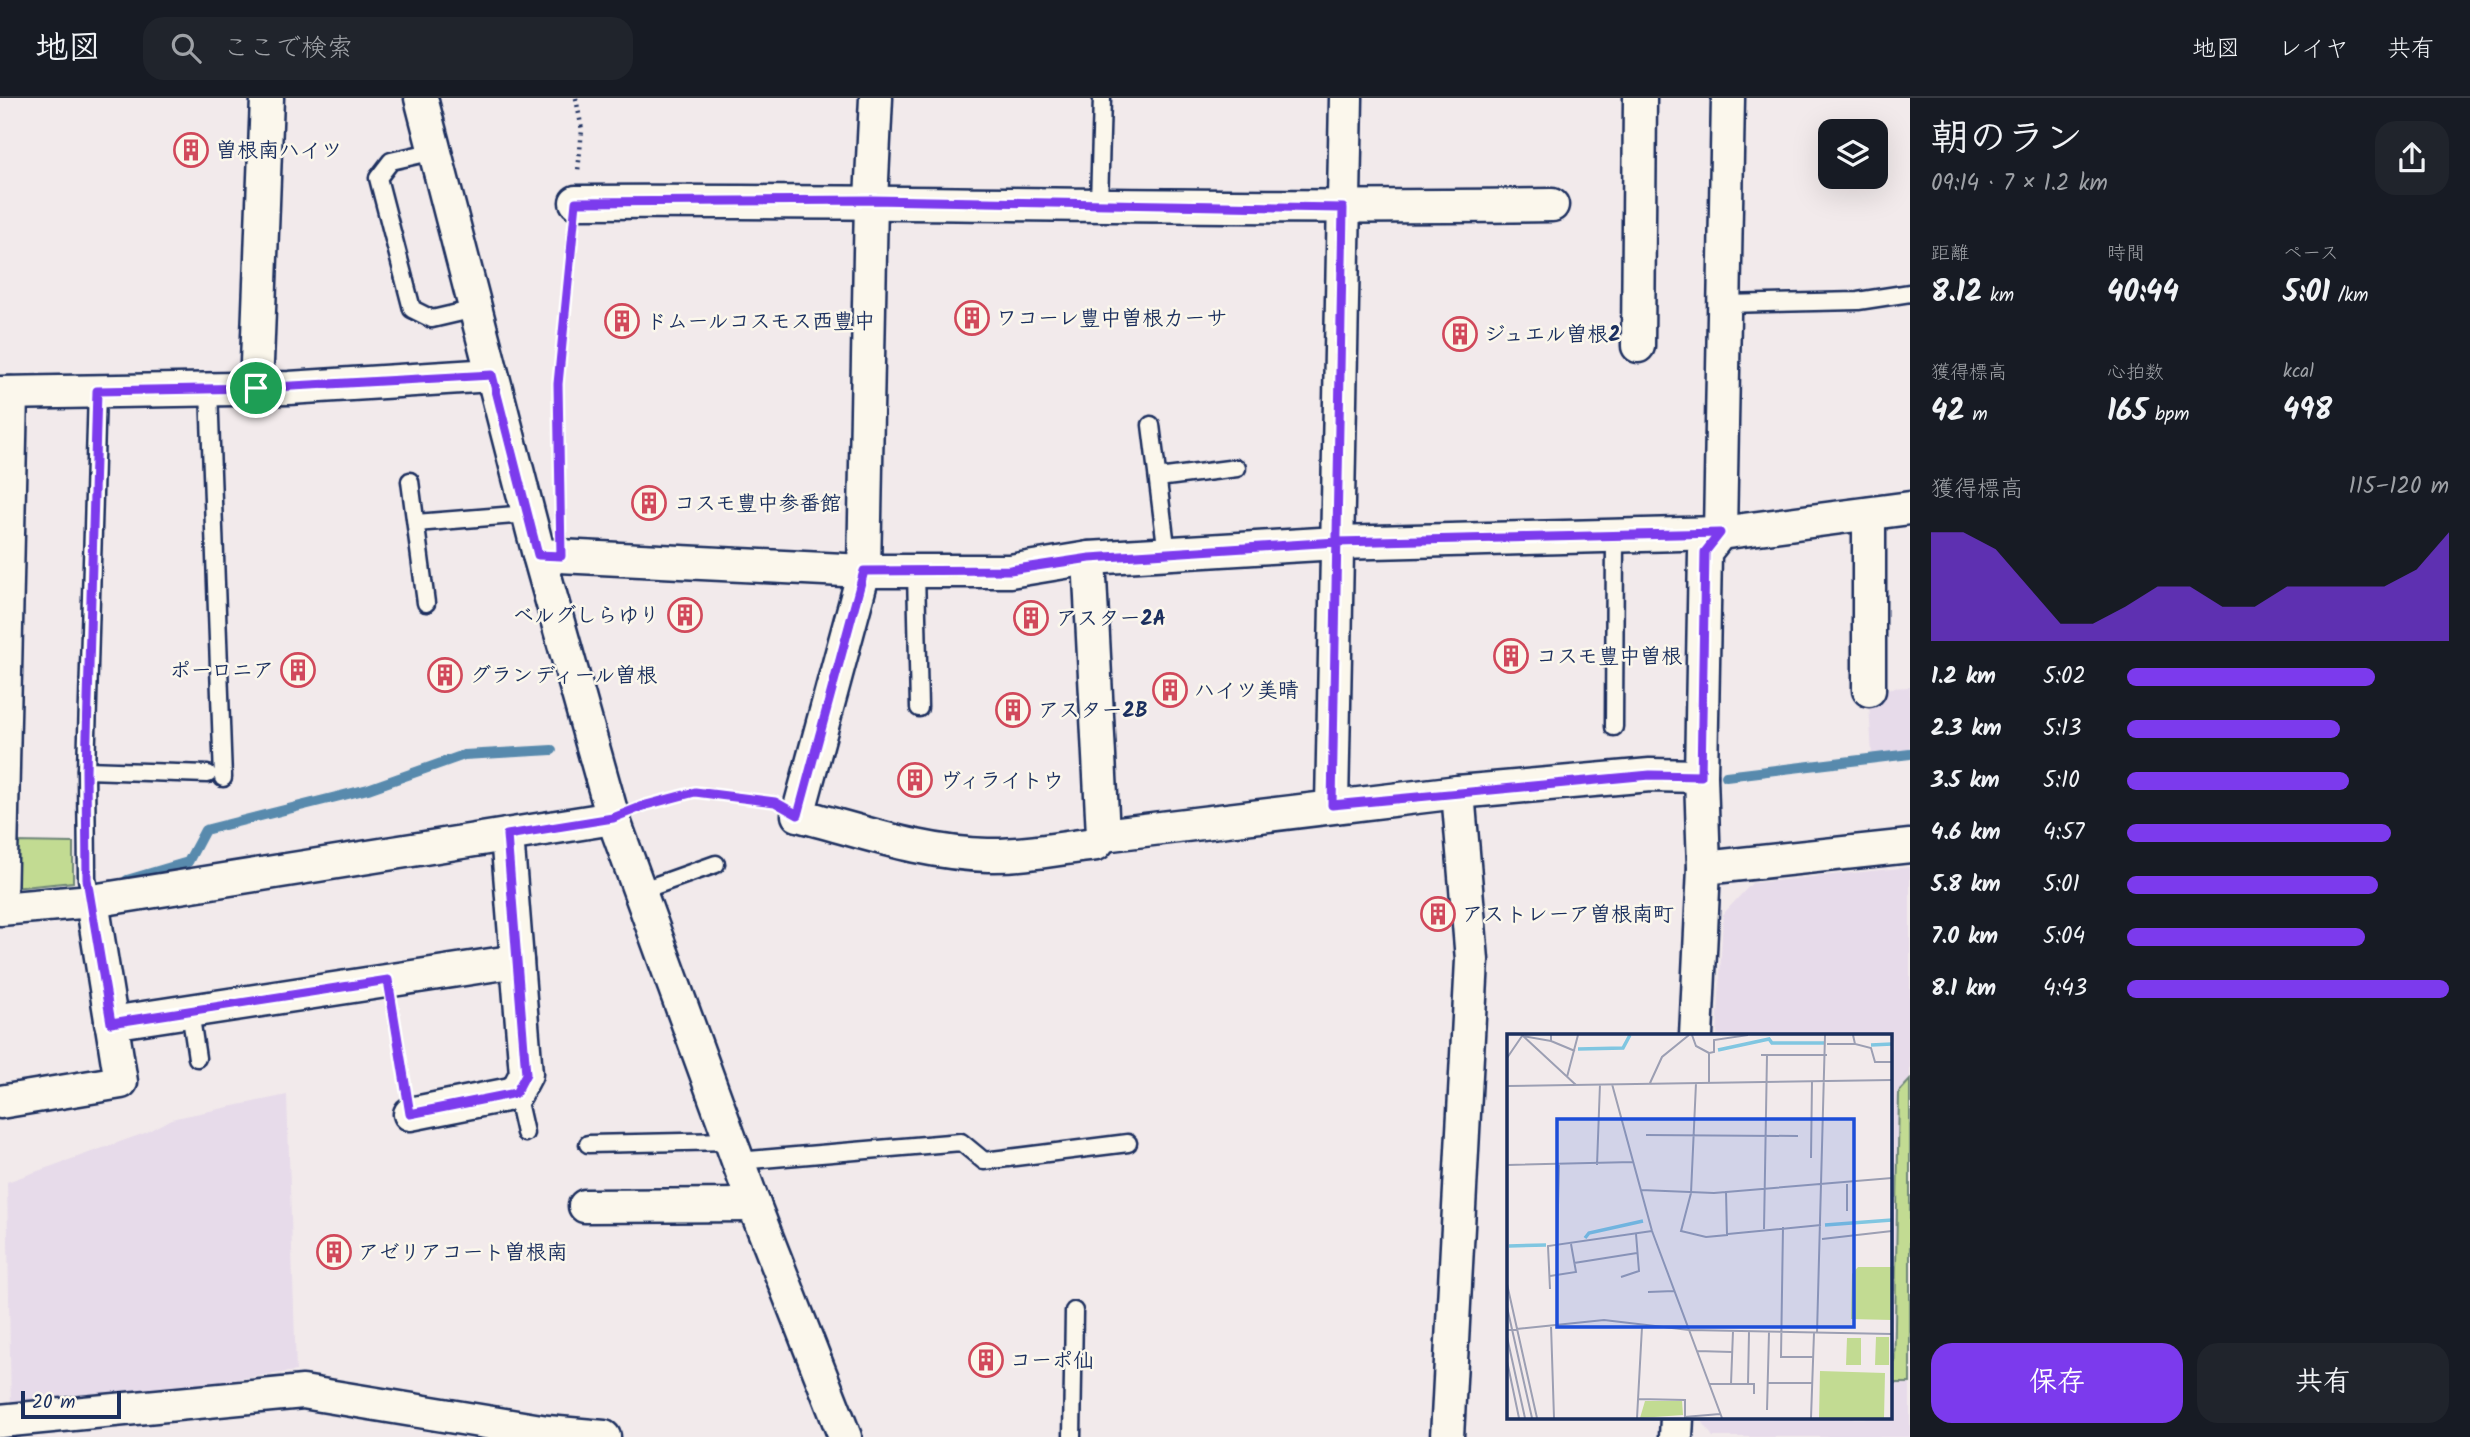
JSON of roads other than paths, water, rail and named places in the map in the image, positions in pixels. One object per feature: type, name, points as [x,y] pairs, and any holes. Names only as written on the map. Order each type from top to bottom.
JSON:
[{"type":"street","points":[[256,388],[267,98]]},
{"type":"street","points":[[421,98],[538,555],[613,818],[754,1205],[845,1437]]},
{"type":"street","points":[[876,98],[871,200],[864,571],[798,815],[929,849],[961,854],[992,855],[1096,845],[1103,835],[1090,558]]},
{"type":"street","points":[[1332,805],[1346,98]]},
{"type":"street","points":[[1638,346],[1640,98]]},
{"type":"street","points":[[1696,1034],[1704,868],[1701,776],[1705,552],[1720,533],[1728,98]]},
{"type":"street","points":[[576,202],[871,200],[1343,208],[1552,205]]},
{"type":"street","points":[[492,375],[209,390],[6,393],[0,906],[89,891],[507,835],[613,818]]},
{"type":"street","points":[[538,555],[864,571],[1010,570],[1090,558],[1337,542],[1720,533],[1910,508]]},
{"type":"street","points":[[1869,514],[1869,690]]},
{"type":"street","points":[[1103,835],[1332,805],[1458,792],[1650,775],[1701,776]]},
{"type":"street","points":[[1447,1437],[1472,960],[1458,792]]},
{"type":"street","points":[[410,1114],[516,1093],[526,1074],[507,835]]},
{"type":"street","points":[[1704,868],[1910,846]]},
{"type":"street","points":[[0,1102],[121,1082],[89,891]]},
{"type":"street","points":[[111,1023],[517,961]]},
{"type":"street","points":[[585,1206],[754,1205]]},
{"type":"street","points":[[0,1421],[303,1392],[547,1435],[604,1437]]},
{"type":"lane","points":[[1099,204],[1102,98]]},
{"type":"lane","points":[[435,151],[391,161],[378,178],[412,309],[432,319],[475,309]]},
{"type":"lane","points":[[1724,304],[1858,300],[1910,293]]},
{"type":"lane","points":[[86,770],[215,776],[209,390]]},
{"type":"lane","points":[[89,891],[86,770],[97,391]]},
{"type":"lane","points":[[1151,425],[1167,554]]},
{"type":"lane","points":[[1158,478],[1237,468]]},
{"type":"lane","points":[[410,481],[426,603]]},
{"type":"lane","points":[[415,523],[528,514]]},
{"type":"lane","points":[[1614,727],[1615,535]]},
{"type":"lane","points":[[916,571],[919,708]]},
{"type":"lane","points":[[640,891],[716,864]]},
{"type":"lane","points":[[190,1011],[197,1058]]},
{"type":"lane","points":[[516,1093],[525,1133]]},
{"type":"lane","points":[[587,1144],[735,1151],[961,1142],[984,1161],[1128,1143]]},
{"type":"lane","points":[[1072,1437],[1074,1311]]},
{"type":"waterway","points":[[127,880],[188,862],[205,830],[368,789],[464,755],[552,750]]},
{"type":"waterway","points":[[1726,776],[1910,754]]},
{"type":"place","name":"曽根南ハイツ","points":[[191,150]]},
{"type":"place","name":"ワコーレ豊中曽根カーサ","points":[[972,318]]},
{"type":"place","name":"ドムールコスモス西豊中","points":[[622,321]]},
{"type":"place","name":"ジュエル曽根2","points":[[1460,334]]},
{"type":"place","name":"コスモ豊中参番館","points":[[649,503]]},
{"type":"place","name":"ベルグしらゆり","points":[[685,615]]},
{"type":"place","name":"アスター2A","points":[[1031,618]]},
{"type":"place","name":"コスモ豊中曽根","points":[[1511,656]]},
{"type":"place","name":"ポーロニア","points":[[298,670]]},
{"type":"place","name":"グランディール曽根","points":[[445,675]]},
{"type":"place","name":"ハイツ美晴","points":[[1170,690]]},
{"type":"place","name":"アスター2B","points":[[1013,710]]},
{"type":"place","name":"ヴィライトウ","points":[[915,780]]},
{"type":"place","name":"アストレーア曽根南町","points":[[1438,914]]},
{"type":"place","name":"アゼリアコート曽根南","points":[[334,1252]]},
{"type":"place","name":"コーポ仙","points":[[986,1360]]}]
